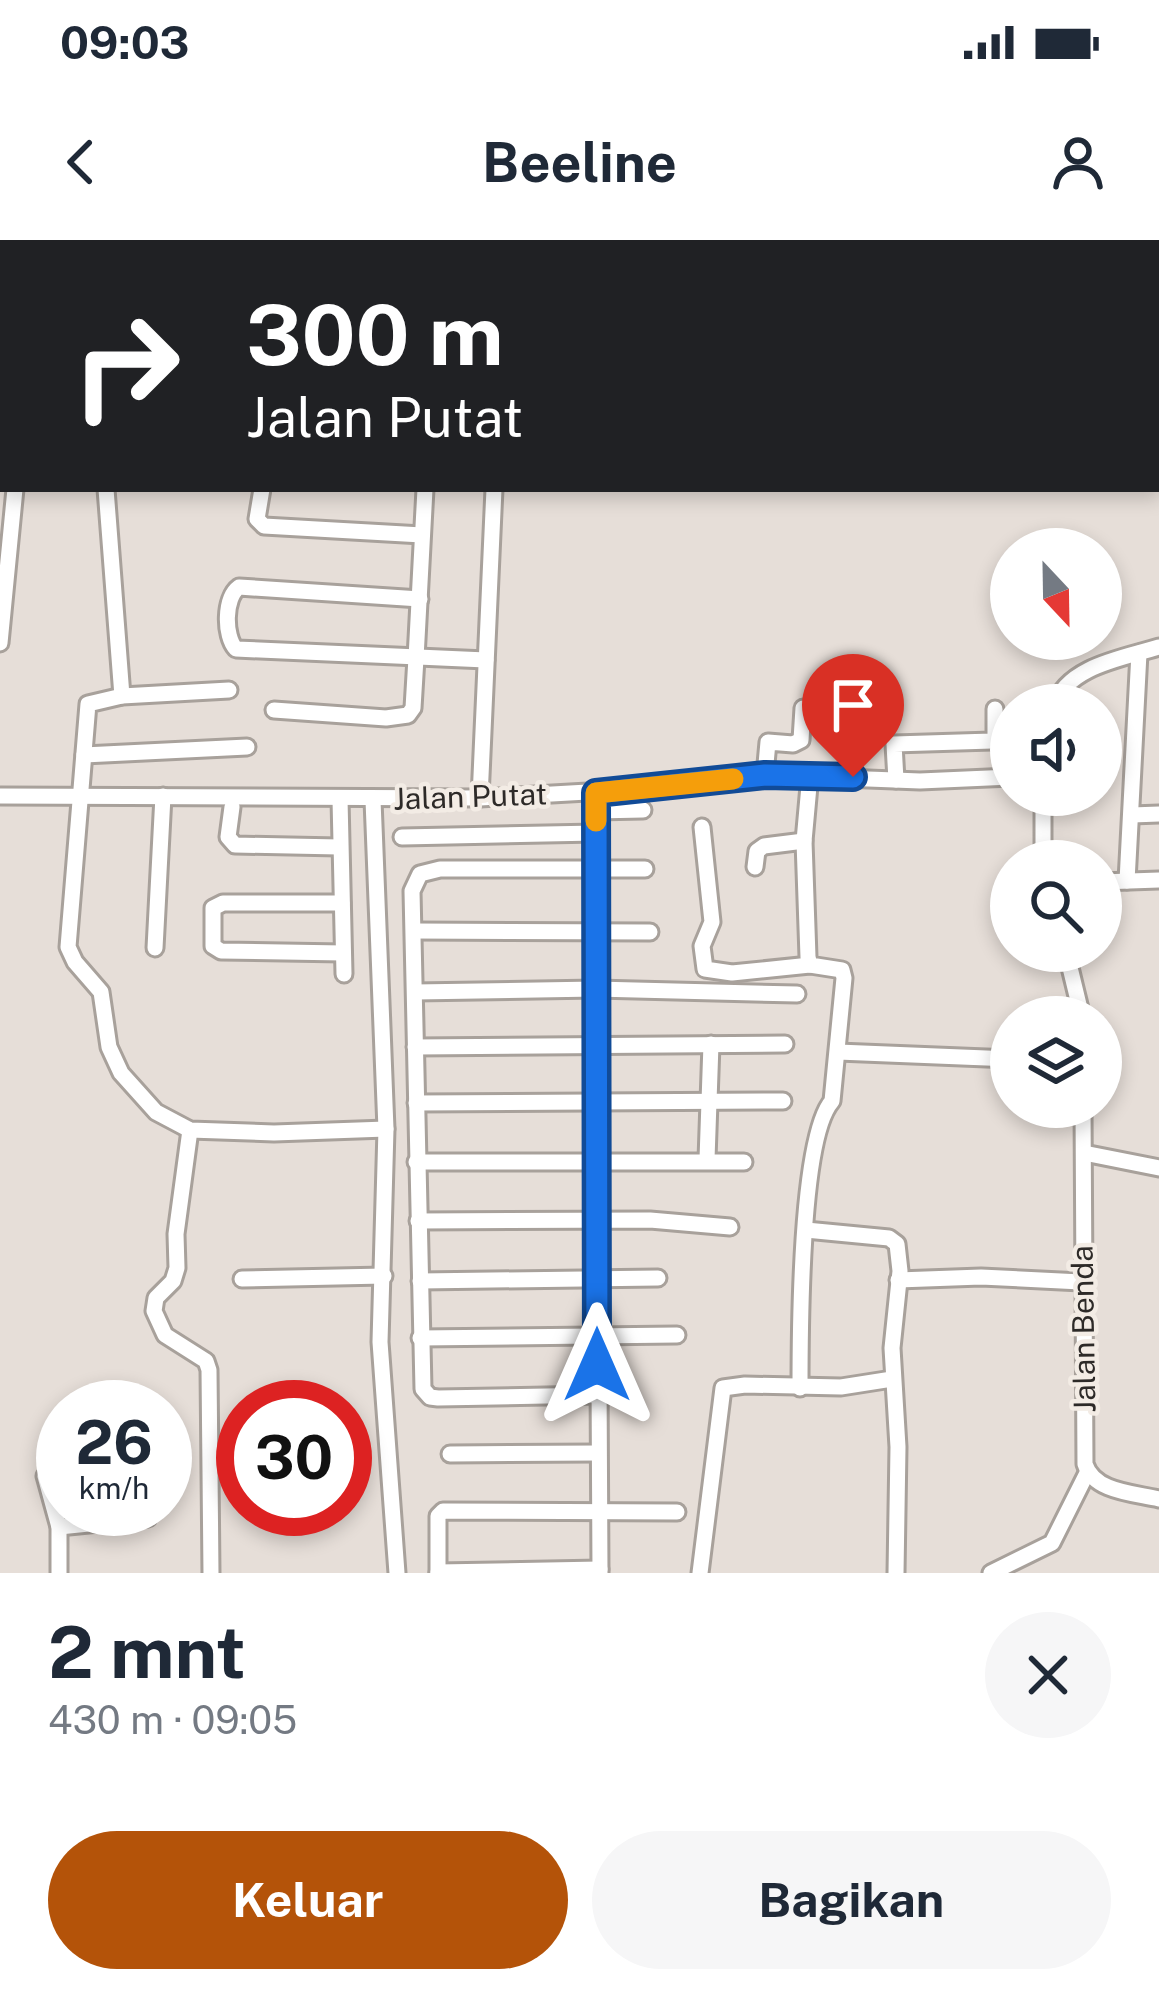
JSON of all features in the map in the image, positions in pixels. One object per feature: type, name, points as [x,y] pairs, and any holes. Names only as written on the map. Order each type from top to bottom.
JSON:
[{"type":"street","points":[[0,643],[3,568],[15,492]]},
{"type":"street","points":[[106,492],[122,696]]},
{"type":"street","points":[[261,492],[256,519],[264,526],[422,536]]},
{"type":"street","points":[[274,710],[408,716],[416,658],[425,492]]},
{"type":"street","points":[[480,798],[494,492]]},
{"type":"street","points":[[420,599],[238,587],[229,599],[229,641],[236,649],[486,660]]},
{"type":"street","points":[[1067,684],[1076,676],[1159,647]]},
{"type":"street","points":[[1127,881],[1139,653]]},
{"type":"street","points":[[229,690],[122,696],[88,704],[68,947],[101,992],[109,1047],[122,1072],[156,1112],[190,1130],[386,1130]]},
{"type":"street","points":[[765,775],[768,742],[800,740],[802,708]]},
{"type":"street","points":[[896,780],[894,744],[990,741]]},
{"type":"street","points":[[84,755],[247,747]]},
{"type":"street","name":"Jalan Putat","points":[[0,796],[374,800],[596,793],[765,775],[990,778]]},
{"type":"street","points":[[810,775],[804,841],[810,965]]},
{"type":"street","points":[[596,793],[596,1336],[597,1513],[600,1571],[439,1572],[439,1516],[443,1511],[597,1513],[677,1512]]},
{"type":"street","points":[[155,948],[163,796]]},
{"type":"street","points":[[340,800],[344,974]]},
{"type":"street","points":[[374,800],[386,1130],[380,1342],[397,1573]]},
{"type":"street","points":[[232,807],[229,838],[235,845],[339,847]]},
{"type":"street","points":[[596,811],[643,810]]},
{"type":"street","points":[[1132,815],[1159,814]]},
{"type":"street","points":[[702,827],[712,922],[702,946],[705,969],[732,973],[810,965],[842,970],[832,1101],[821,1116],[817,1134],[806,1230],[800,1388]]},
{"type":"street","points":[[402,837],[596,833]]},
{"type":"street","points":[[755,867],[757,851],[764,846],[804,841]]},
{"type":"street","points":[[597,1395],[430,1397],[423,1389],[414,880],[428,871],[645,868]]},
{"type":"street","points":[[1122,881],[1159,880]]},
{"type":"street","points":[[342,903],[223,903],[213,908],[213,946],[221,951],[343,953]]},
{"type":"street","points":[[415,931],[650,932]]},
{"type":"street","points":[[416,992],[596,989],[797,994]]},
{"type":"street","points":[[707,1160],[711,1044]]},
{"type":"street","points":[[415,1047],[784,1044]]},
{"type":"street","points":[[838,1052],[990,1058]]},
{"type":"street","points":[[416,1103],[783,1101]]},
{"type":"street","name":"Jalan Benda","points":[[1083,1128],[1087,1473]]},
{"type":"street","points":[[190,1130],[176,1234],[177,1268],[173,1281],[156,1298],[154,1311],[165,1335],[206,1361],[209,1370],[211,1573]]},
{"type":"street","points":[[1084,1154],[1159,1168]]},
{"type":"street","points":[[416,1162],[744,1162]]},
{"type":"street","points":[[418,1221],[597,1220],[730,1227]]},
{"type":"street","points":[[806,1230],[893,1240],[898,1251],[892,1379],[898,1447],[896,1573]]},
{"type":"street","points":[[242,1279],[384,1276]]},
{"type":"street","points":[[898,1280],[981,1277],[1082,1282]]},
{"type":"street","points":[[420,1281],[658,1278]]},
{"type":"street","points":[[420,1338],[677,1335]]},
{"type":"street","points":[[700,1573],[723,1388],[800,1388],[892,1379]]},
{"type":"street","points":[[450,1454],[598,1453]]},
{"type":"street","points":[[991,1573],[1052,1543],[1087,1473],[1105,1486],[1159,1499]]},
{"type":"street","points":[[58,1573],[59,1536]]},
{"type":"slow traffic","points":[[596,821],[596,793],[733,779]]},
{"type":"route","points":[[597,1365],[596,793],[765,775],[853,777]]}]
